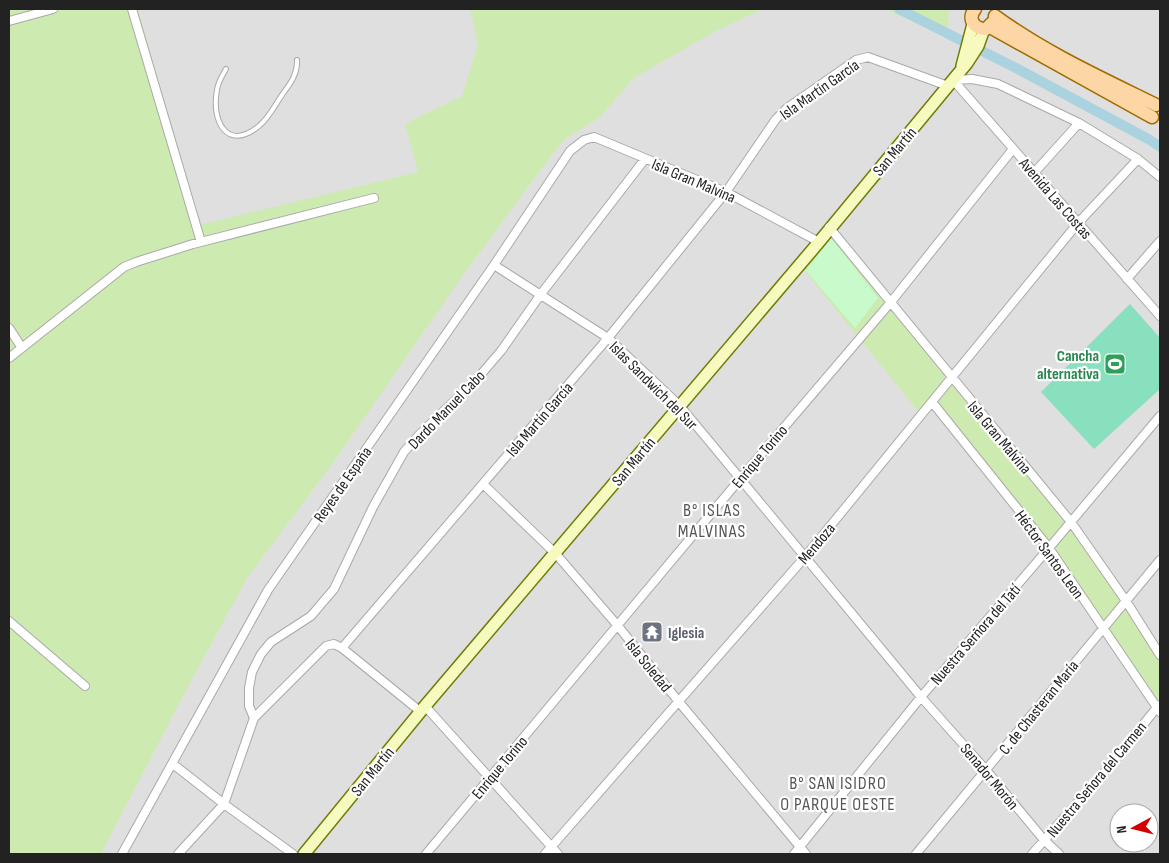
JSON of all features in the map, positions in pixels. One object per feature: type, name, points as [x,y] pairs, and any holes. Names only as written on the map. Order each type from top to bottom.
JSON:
[{"type":"main road","points":[[959,9],[980,20],[1012,29],[1157,112]]},
{"type":"main road","name":"San Martín","points":[[304,854],[423,709],[556,554],[951,83],[962,68],[965,52],[980,20]]},
{"type":"street","points":[[9,21],[53,9]]},
{"type":"street","points":[[132,9],[201,242]]},
{"type":"street","name":"Isla Martín García","points":[[342,648],[608,338],[726,192],[787,108],[856,60],[868,57],[951,83]]},
{"type":"street","points":[[951,83],[972,79],[998,84],[1079,123],[1138,159],[1160,177]]},
{"type":"street","name":"Avenida Las Costas","points":[[951,83],[1013,149],[1160,316]]},
{"type":"street","points":[[1034,173],[1079,123]]},
{"type":"street","name":"Isla Gran Malvina","points":[[594,137],[726,192],[819,242]]},
{"type":"street","name":"Reyes de España","points":[[122,854],[268,590],[494,265],[570,151],[584,140],[594,137]]},
{"type":"street","name":"Enrique Torino","points":[[426,854],[890,302],[1013,149]]},
{"type":"street","name":"Dardo Manuel Cabo","points":[[254,718],[249,706],[249,688],[252,672],[261,654],[271,642],[310,616],[334,589],[373,506],[404,452],[477,379],[495,358],[541,294],[645,159]]},
{"type":"street","name":"Mendoza","points":[[545,854],[805,557],[1078,223],[1138,159]]},
{"type":"street","points":[[9,358],[124,267],[201,242],[374,198]]},
{"type":"street","name":"Isla Gran Malvina","points":[[830,227],[952,379],[1071,522],[1126,600],[1160,655]]},
{"type":"street","points":[[1127,279],[1160,241]]},
{"type":"street","name":"Islas Sandwich del Sur","points":[[494,265],[608,338],[680,406],[921,697]]},
{"type":"street","points":[[9,328],[22,348]]},
{"type":"street","name":"Héctor Santos Leon","points":[[932,402],[1049,548],[1102,629],[1159,707]]},
{"type":"street","name":"Nuestra Serñora del Tatí","points":[[794,854],[921,697],[1160,416]]},
{"type":"street","name":"Isla Soledad","points":[[483,484],[556,554],[618,626],[806,854]]},
{"type":"street","name":"C. de Chasteran María","points":[[916,854],[1160,560]]},
{"type":"street","points":[[9,622],[85,686]]},
{"type":"street","points":[[178,854],[224,804],[254,718],[326,646],[334,644],[423,709],[558,854]]},
{"type":"street","name":"Senador Morón","points":[[921,697],[986,770],[1044,840],[1059,854]]},
{"type":"street","name":"Nuestra Señora del Carmen","points":[[1032,854],[1107,770],[1159,707]]},
{"type":"street","points":[[173,764],[293,854]]},
{"type":"lane","points":[[226,69],[217,90],[216,109],[222,128],[227,133],[236,136],[252,130],[266,119],[294,77],[298,67],[298,60]]},
{"type":"shaded area","points":[[9,9],[1160,9],[1160,854],[9,854]]},
{"type":"green space","points":[[9,9],[138,9],[199,225],[418,172],[405,124],[462,96],[478,44],[470,9],[763,9],[718,30],[634,78],[599,118],[566,138],[553,153],[461,278],[335,460],[247,578],[101,854],[9,854]]},
{"type":"green space","points":[[885,9],[942,9],[949,12],[946,37]]},
{"type":"green space","points":[[830,228],[1070,522],[1160,656],[1160,712],[1049,547],[932,401],[921,415],[800,265]]},
{"type":"green space","points":[[831,238],[878,298],[855,328],[806,271]]},
{"type":"green space","name":"Cancha alternativa","points":[[1130,304],[1160,338],[1160,389],[1094,449],[1041,392]]},
{"type":"waterway","points":[[899,9],[1016,68],[1160,147]]},
{"type":"place","name":"Cancha alternativa","points":[[1115,364]]},
{"type":"place","name":"Iglesia","points":[[652,632]]},
{"type":"district","name":"B° ISLAS MALVINAS","points":[[712,520]]},
{"type":"district","name":"B° SAN ISIDRO O PARQUE OESTE","points":[[838,793]]}]
